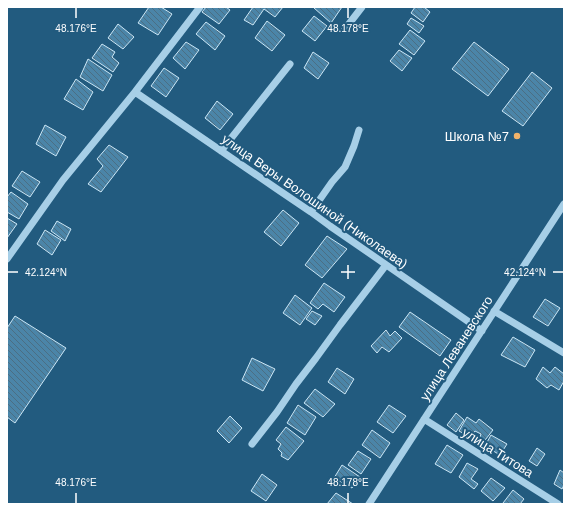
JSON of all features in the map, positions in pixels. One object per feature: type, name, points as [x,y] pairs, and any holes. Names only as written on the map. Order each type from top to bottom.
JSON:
[{"type":"street","points":[[7,259],[63,180],[135,92],[200,7]]},
{"type":"street","points":[[344,29],[362,7]]},
{"type":"street","points":[[221,151],[290,64]]},
{"type":"street","name":"улица Веры Волошиной (Николаева)","points":[[135,92],[312,212],[482,331]]},
{"type":"street","points":[[312,212],[332,182],[345,168],[359,130]]},
{"type":"street","name":"улица Леваневского","points":[[369,504],[564,204]]},
{"type":"street","points":[[252,444],[277,412],[340,324],[386,265]]},
{"type":"street","points":[[494,311],[564,353]]},
{"type":"street","name":"улица Титова","points":[[424,420],[558,504]]},
{"type":"building","points":[[149,7],[161,7],[172,14],[158,35],[138,23]]},
{"type":"building","points":[[206,7],[226,7],[230,10],[219,24],[202,12]]},
{"type":"building","points":[[253,7],[283,7],[275,17],[264,9],[253,25],[244,20]]},
{"type":"building","points":[[342,7],[331,23],[314,8]]},
{"type":"building","points":[[415,7],[424,7],[430,12],[423,22],[411,13]]},
{"type":"building","points":[[314,16],[327,26],[315,41],[302,31]]},
{"type":"building","points":[[411,18],[424,26],[419,33],[407,24]]},
{"type":"building","points":[[267,21],[285,35],[272,51],[255,38]]},
{"type":"building","points":[[206,22],[225,36],[215,50],[196,34]]},
{"type":"building","points":[[118,24],[134,37],[123,49],[108,38]]},
{"type":"building","points":[[410,30],[425,41],[414,55],[399,44]]},
{"type":"building","points":[[186,42],[199,50],[185,69],[173,58]]},
{"type":"building","points":[[474,42],[509,69],[488,96],[452,69]]},
{"type":"building","points":[[102,44],[115,52],[112,57],[119,63],[113,72],[92,58]]},
{"type":"building","points":[[399,50],[412,58],[402,71],[390,61]]},
{"type":"building","points":[[313,52],[329,63],[318,79],[304,68]]},
{"type":"building","points":[[88,59],[112,75],[103,91],[80,77]]},
{"type":"building","points":[[164,68],[179,78],[166,97],[151,86]]},
{"type":"building","points":[[532,72],[552,88],[523,126],[502,111]]},
{"type":"building","points":[[76,79],[93,92],[83,110],[64,99]]},
{"type":"building","points":[[217,101],[233,114],[220,130],[205,118]]},
{"type":"building","points":[[45,125],[66,137],[56,156],[36,144]]},
{"type":"building","points":[[109,145],[128,157],[101,192],[88,184],[103,166],[97,159]]},
{"type":"building","points":[[22,171],[40,182],[30,197],[12,186]]},
{"type":"building","points":[[11,192],[28,204],[19,219],[7,212],[7,197]]},
{"type":"building","points":[[283,210],[299,223],[281,246],[264,232]]},
{"type":"building","points":[[7,218],[17,224],[7,238]]},
{"type":"building","points":[[57,221],[71,229],[65,241],[51,231]]},
{"type":"building","points":[[45,230],[61,240],[52,255],[37,244]]},
{"type":"building","points":[[327,236],[347,249],[322,278],[305,265]]},
{"type":"building","points":[[324,283],[345,297],[334,312],[323,304],[318,309],[310,303]]},
{"type":"building","points":[[295,295],[312,308],[300,325],[283,313]]},
{"type":"building","points":[[545,299],[560,308],[548,326],[533,317]]},
{"type":"building","points":[[312,311],[322,316],[315,325],[306,319]]},
{"type":"building","points":[[410,312],[451,340],[440,356],[399,327]]},
{"type":"building","points":[[15,316],[66,348],[15,423],[7,417],[7,328]]},
{"type":"building","points":[[386,330],[390,336],[395,331],[402,338],[389,352],[382,347],[377,353],[371,346]]},
{"type":"building","points":[[513,337],[535,350],[525,367],[501,355]]},
{"type":"building","points":[[252,358],[275,369],[263,391],[242,380]]},
{"type":"building","points":[[543,367],[550,373],[555,367],[564,374],[564,381],[559,390],[551,385],[547,388],[536,379]]},
{"type":"building","points":[[337,368],[354,379],[345,394],[328,382]]},
{"type":"building","points":[[315,389],[335,404],[323,417],[304,403]]},
{"type":"building","points":[[298,405],[316,417],[305,435],[287,423]]},
{"type":"building","points":[[389,405],[406,416],[393,433],[377,422]]},
{"type":"building","points":[[456,413],[464,420],[456,432],[447,425]]},
{"type":"building","points":[[230,416],[242,428],[229,443],[217,431]]},
{"type":"building","points":[[467,417],[476,423],[479,419],[493,430],[482,444],[478,442],[481,434],[475,431],[470,437],[459,431]]},
{"type":"building","points":[[286,427],[304,441],[288,460],[281,456],[282,453],[278,449],[281,444],[276,440]]},
{"type":"building","points":[[372,430],[390,443],[380,458],[362,445]]},
{"type":"building","points":[[491,435],[507,444],[500,455],[485,446]]},
{"type":"building","points":[[447,445],[463,455],[451,473],[435,464]]},
{"type":"building","points":[[537,448],[545,454],[537,466],[529,461]]},
{"type":"building","points":[[358,451],[371,459],[361,474],[348,465]]},
{"type":"building","points":[[467,463],[478,469],[471,479],[478,484],[474,489],[459,477]]},
{"type":"building","points":[[342,465],[360,477],[352,488],[334,478]]},
{"type":"building","points":[[560,470],[564,473],[564,485],[562,489],[554,484]]},
{"type":"building","points":[[262,474],[277,485],[266,501],[251,491]]},
{"type":"building","points":[[491,478],[505,488],[493,501],[481,491]]},
{"type":"building","points":[[513,490],[524,499],[520,504],[503,504],[503,503]]},
{"type":"building","points":[[336,493],[353,504],[327,504]]},
{"type":"place","name":"Школа №7","points":[[517,136]]}]
